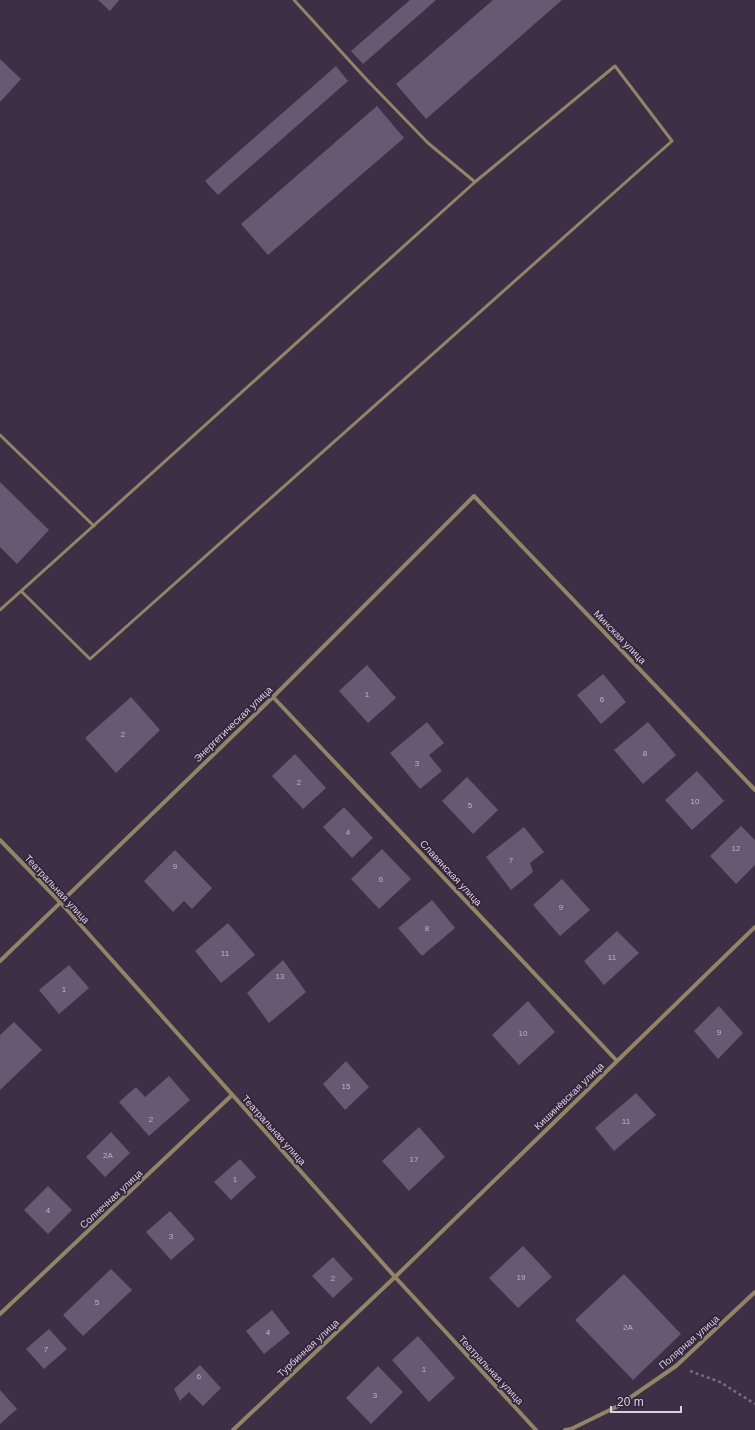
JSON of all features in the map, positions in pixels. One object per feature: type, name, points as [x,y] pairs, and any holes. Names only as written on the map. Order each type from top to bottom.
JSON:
[{"type":"street","name":"Энергетическая улица","points":[[0,961],[273,697],[474,496]]},
{"type":"street","name":"Минская улица","points":[[474,496],[755,790]]},
{"type":"street","name":"Славянская улица","points":[[273,697],[617,1061]]},
{"type":"street","name":"Театральная улица","points":[[0,840],[61,903],[395,1277],[536,1430]]},
{"type":"street","name":"Кишинёвская улица","points":[[395,1277],[755,927]]},
{"type":"street","name":"Солнечная улица","points":[[0,1314],[232,1095]]},
{"type":"street","name":"Турбинная улица","points":[[233,1430],[395,1277]]},
{"type":"street","name":"Полярная улица","points":[[565,1430],[571,1429],[618,1406],[676,1366],[755,1292]]},
{"type":"lane","points":[[294,0],[367,80],[428,143],[475,182]]},
{"type":"lane","points":[[0,610],[21,591],[94,526],[475,182],[615,66],[672,141],[90,659],[21,591]]},
{"type":"lane","points":[[0,435],[94,526]]},
{"type":"path","points":[[676,1366],[720,1382],[755,1404]]},
{"type":"building","points":[[98,0],[119,0],[110,11]]},
{"type":"building","points":[[410,0],[436,0],[363,64],[351,51]]},
{"type":"building","points":[[493,0],[562,0],[426,119],[396,84]]},
{"type":"building","points":[[0,59],[21,79],[0,102]]},
{"type":"building","points":[[336,66],[348,81],[218,195],[205,181]]},
{"type":"building","points":[[377,106],[404,138],[268,255],[241,224]]},
{"type":"building","points":[[0,482],[49,530],[17,564],[0,547]]},
{"type":"building","points":[[367,665],[396,698],[368,723],[339,691]]},
{"type":"building","points":[[603,674],[626,702],[601,724],[577,695]]},
{"type":"building","points":[[131,697],[160,730],[116,773],[85,738]]},
{"type":"building","points":[[427,722],[444,743],[429,755],[442,771],[420,789],[390,753]]},
{"type":"building","points":[[648,722],[676,755],[643,784],[614,750]]},
{"type":"building","points":[[295,754],[326,788],[303,809],[272,776]]},
{"type":"building","points":[[697,771],[724,801],[692,830],[665,800]]},
{"type":"building","points":[[467,777],[498,810],[473,834],[442,801]]},
{"type":"building","points":[[344,807],[373,838],[352,858],[323,827]]},
{"type":"building","points":[[741,826],[755,840],[755,865],[736,884],[710,856]]},
{"type":"building","points":[[524,827],[544,852],[530,863],[533,872],[511,890],[486,857]]},
{"type":"building","points":[[382,849],[411,879],[379,909],[351,879]]},
{"type":"building","points":[[175,850],[212,888],[192,909],[184,901],[173,912],[144,881]]},
{"type":"building","points":[[562,879],[590,910],[560,936],[533,905]]},
{"type":"building","points":[[432,900],[455,928],[422,956],[398,928]]},
{"type":"building","points":[[228,923],[255,955],[221,983],[195,951]]},
{"type":"building","points":[[617,931],[639,953],[604,985],[584,961]]},
{"type":"building","points":[[283,960],[306,992],[269,1023],[247,993]]},
{"type":"building","points":[[69,965],[89,988],[59,1014],[39,990]]},
{"type":"building","points":[[528,1001],[555,1032],[519,1065],[492,1035]]},
{"type":"building","points":[[719,1006],[743,1033],[718,1059],[694,1031]]},
{"type":"building","points":[[14,1022],[42,1050],[0,1090],[0,1035]]},
{"type":"building","points":[[346,1061],[369,1087],[345,1110],[323,1084]]},
{"type":"building","points":[[169,1076],[190,1100],[149,1136],[119,1102],[136,1087],[145,1097]]},
{"type":"building","points":[[636,1093],[656,1115],[614,1151],[595,1128]]},
{"type":"building","points":[[419,1127],[445,1157],[409,1191],[382,1161]]},
{"type":"building","points":[[111,1132],[130,1153],[105,1177],[86,1157]]},
{"type":"building","points":[[240,1159],[256,1177],[231,1200],[214,1182]]},
{"type":"building","points":[[48,1186],[72,1210],[48,1234],[24,1210]]},
{"type":"building","points":[[170,1211],[195,1239],[171,1260],[146,1232]]},
{"type":"building","points":[[523,1246],[552,1277],[518,1308],[489,1278]]},
{"type":"building","points":[[333,1257],[353,1279],[333,1298],[312,1276]]},
{"type":"building","points":[[111,1269],[132,1290],[83,1336],[63,1315]]},
{"type":"building","points":[[624,1274],[681,1334],[633,1380],[575,1320]]},
{"type":"building","points":[[272,1310],[290,1333],[264,1354],[246,1331]]},
{"type":"building","points":[[49,1329],[67,1349],[44,1369],[26,1349]]},
{"type":"building","points":[[418,1336],[455,1378],[429,1402],[392,1360]]},
{"type":"building","points":[[200,1365],[221,1388],[203,1406],[189,1392],[180,1401],[174,1389]]},
{"type":"building","points":[[378,1366],[403,1392],[371,1424],[346,1398]]},
{"type":"building","points":[[0,1390],[17,1409],[0,1424]]}]
